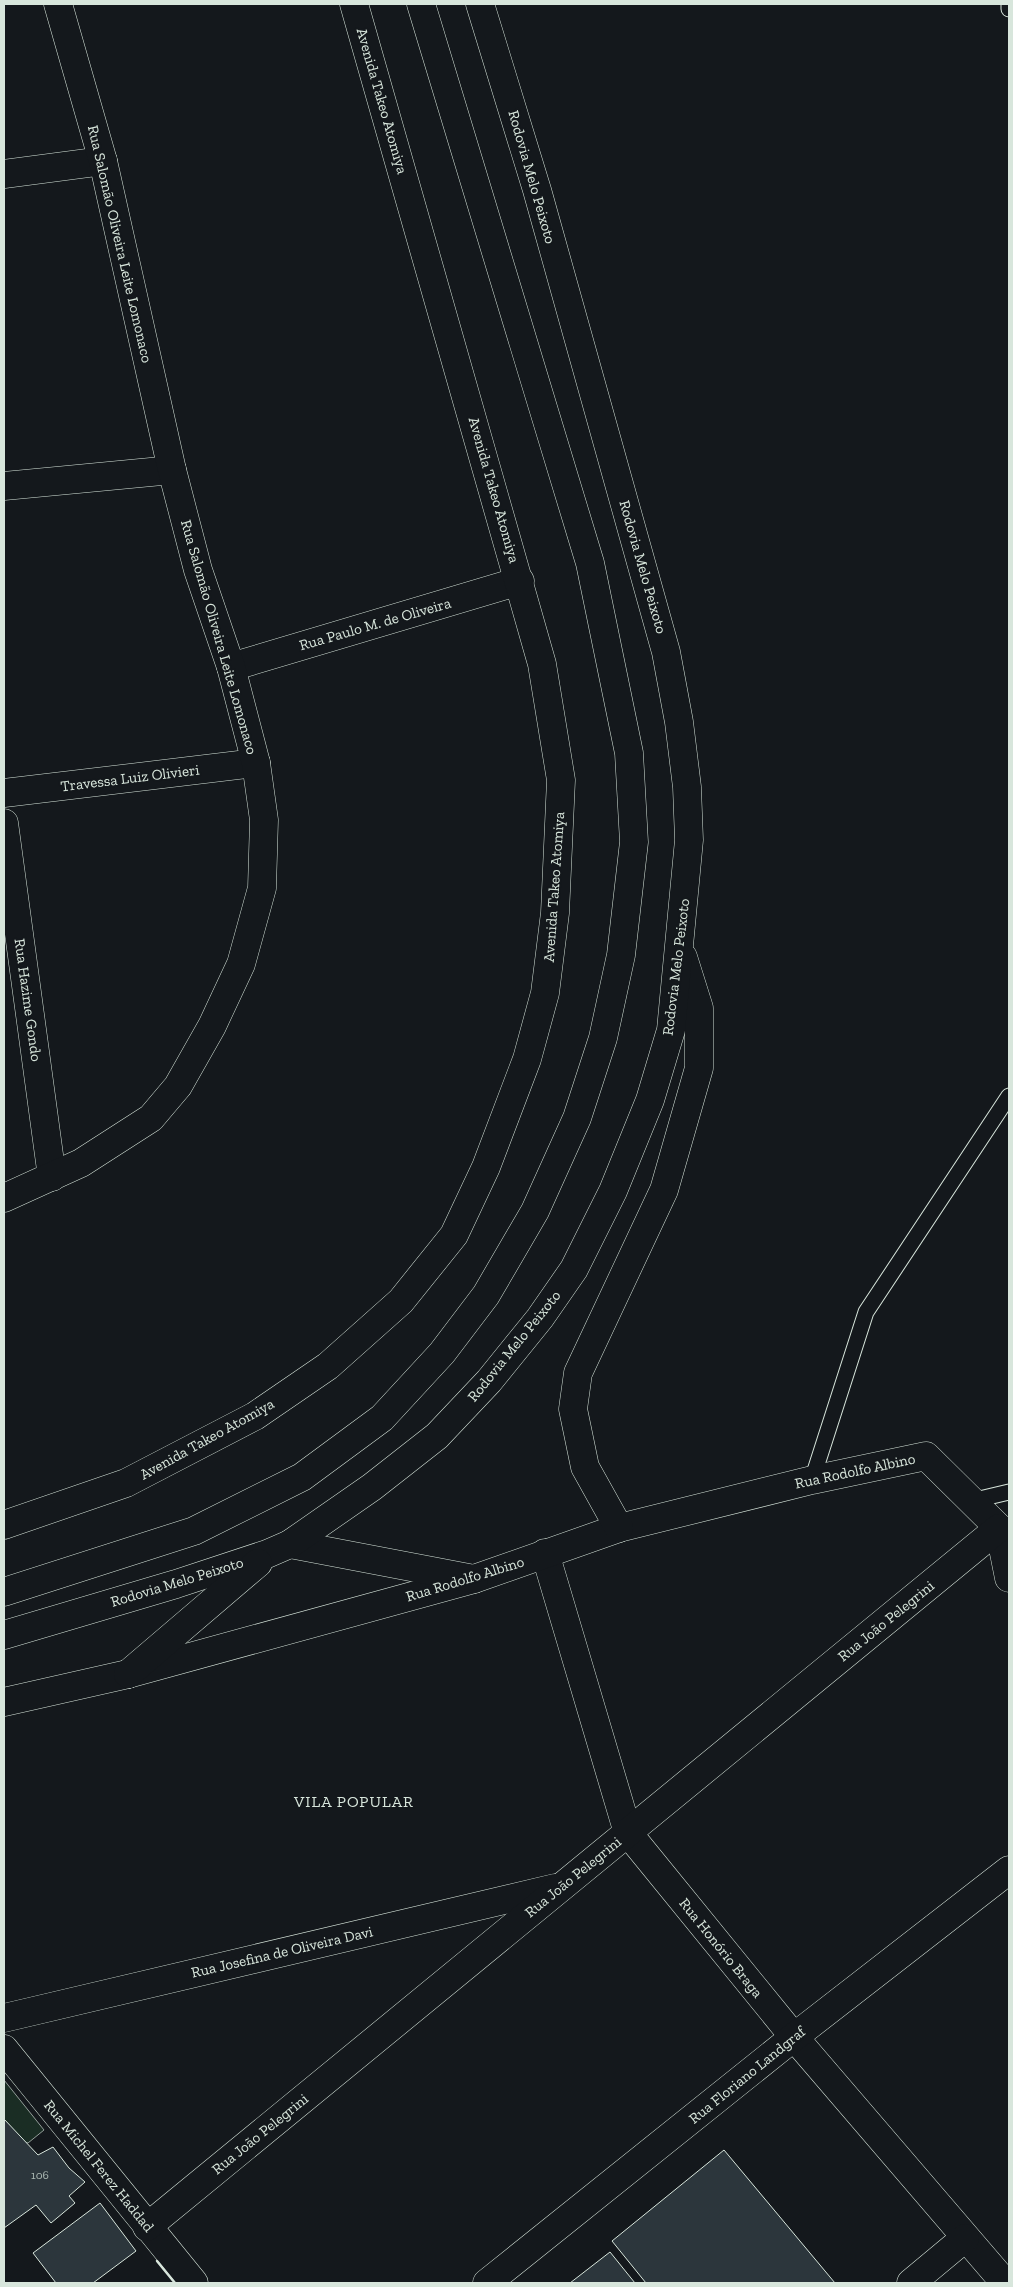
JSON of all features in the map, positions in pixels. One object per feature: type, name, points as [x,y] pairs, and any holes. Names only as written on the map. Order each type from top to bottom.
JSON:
[{"type":"main road","name":"Rua Salomão Oliveira Leite Lomonaco","points":[[4,1198],[81,1163],[151,1118],[178,1086],[212,1026],[241,964],[262,888],[264,820],[256,764],[231,667],[198,570],[172,470],[103,161],[58,4]]},
{"type":"main road","name":"Avenida Takeo Atomiya","points":[[4,1525],[126,1483],[255,1416],[328,1366],[401,1301],[454,1235],[486,1167],[526,1059],[545,993],[555,913],[561,780],[542,664],[354,4]]},
{"type":"main road","points":[[4,1592],[194,1531],[302,1478],[382,1418],[442,1353],[491,1287],[535,1211],[577,1118],[603,1038],[621,955],[634,842],[629,753],[590,563],[422,4]]},
{"type":"main road","name":"Rodovia Melo Peixoto","points":[[4,1635],[279,1549],[372,1486],[437,1436],[489,1381],[540,1318],[574,1270],[613,1191],[650,1100],[671,1030],[689,840],[687,787],[679,722],[666,652],[537,190],[480,4]]},
{"type":"main road","points":[[4,174],[103,161]]},
{"type":"main road","points":[[4,486],[172,470]]},
{"type":"main road","name":"Rua Paulo M. de Oliveira","points":[[231,667],[520,582]]},
{"type":"main road","name":"Travessa Luiz Olivieri","points":[[4,793],[256,764]]},
{"type":"main road","name":"Rua Hazime Gondo","points":[[4,823],[52,1177]]},
{"type":"main road","points":[[619,1528],[585,1467],[573,1408],[578,1373],[664,1190],[698,1068],[698,1008],[679,944]]},
{"type":"main road","name":"Rua Rodolfo Albino","points":[[4,1702],[128,1674],[474,1579],[619,1528],[812,1480],[926,1456],[971,1501]]},
{"type":"main road","points":[[971,1501],[999,1528],[1009,1578]]},
{"type":"main road","name":"Rua João Pelegrini","points":[[147,2226],[999,1528]]},
{"type":"main road","points":[[128,1674],[279,1549],[474,1579]]},
{"type":"main road","name":"Rua Honório Braga","points":[[545,1553],[628,1833],[794,2037],[1004,2283]]},
{"type":"main road","name":"Rua Floriano Landgraf","points":[[487,2283],[794,2037],[1009,1870]]},
{"type":"main road","name":"Rua Josefina de Oliveira Davi","points":[[4,2018],[561,1886]]},
{"type":"main road","name":"Rua Michel Ferez Haddad","points":[[4,2049],[194,2283]]},
{"type":"main road","points":[[912,2283],[965,2238]]},
{"type":"lane","points":[[1009,4],[1009,9]]},
{"type":"lane","points":[[812,1480],[866,1312],[1009,1096]]},
{"type":"lane","points":[[971,1501],[1009,1492]]},
{"type":"green space","points":[[4,2080],[44,2130],[28,2143],[4,2135]]},
{"type":"building","points":[[4,2119],[38,2155],[53,2147],[69,2168],[85,2182],[69,2196],[75,2203],[51,2223],[36,2205],[4,2228]]},
{"type":"building","points":[[724,2150],[835,2283],[646,2283],[612,2241]]},
{"type":"building","points":[[100,2203],[136,2251],[93,2283],[56,2283],[33,2253]]},
{"type":"building","points":[[610,2252],[635,2283],[570,2283]]},
{"type":"wall","points":[[157,2261],[175,2283]]},
{"type":"district","name":"VILA POPULAR","points":[[354,1801]]}]
